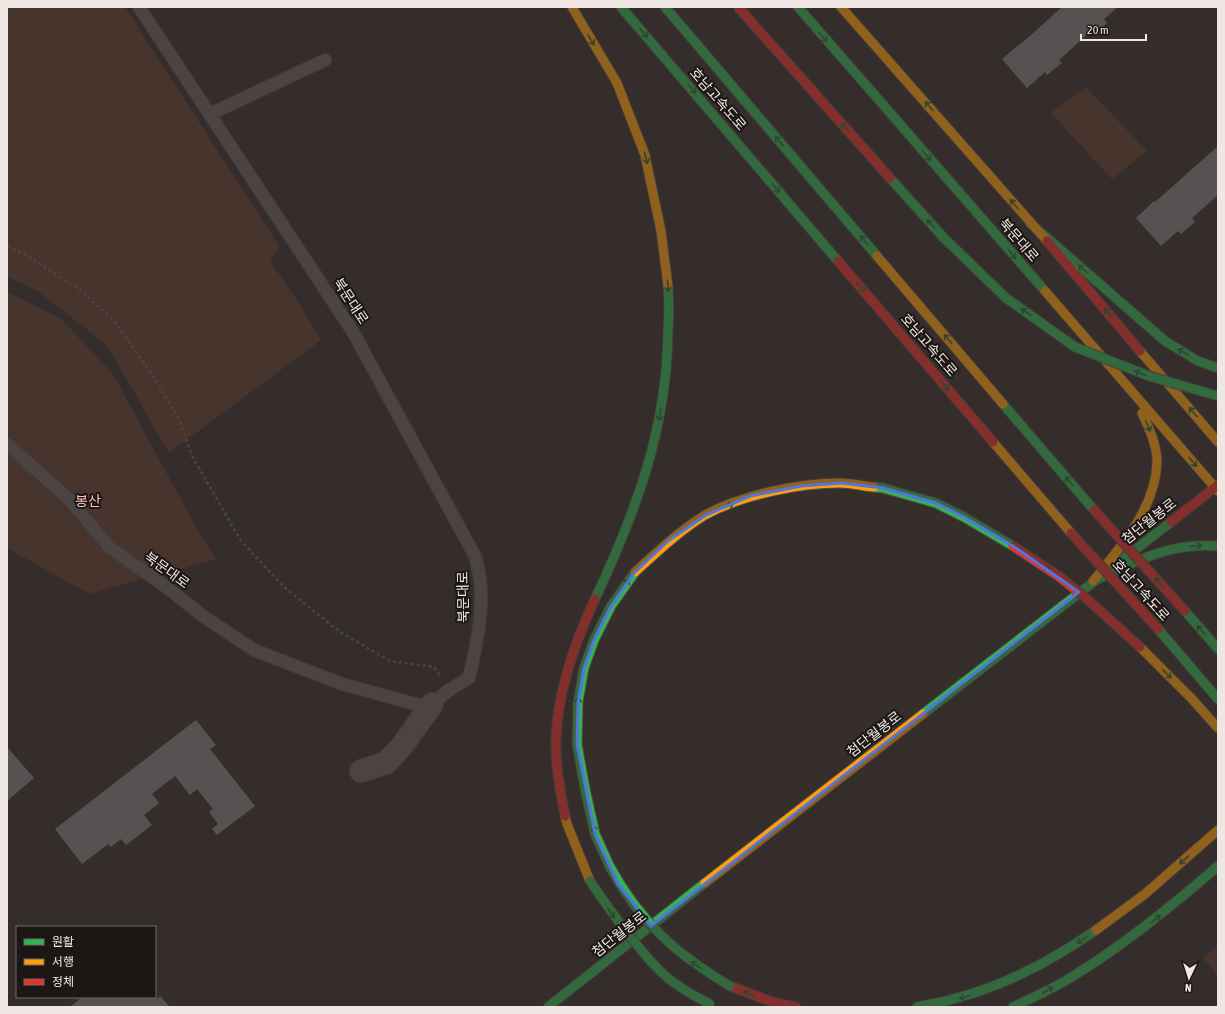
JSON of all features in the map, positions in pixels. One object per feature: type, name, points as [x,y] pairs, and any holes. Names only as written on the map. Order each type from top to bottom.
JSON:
[{"type":"main road","points":[[572,7],[617,83],[645,155],[661,231],[669,298],[668,357],[660,418],[645,477],[618,550],[593,603],[575,649],[561,696],[556,737],[559,783],[567,824],[590,880],[615,919],[660,971],[690,994],[717,1007]]},
{"type":"main road","name":"호남고속도로","points":[[621,7],[1071,533],[1158,629],[1218,699]]},
{"type":"main road","name":"호남고속도로","points":[[664,7],[1094,510],[1218,649]]},
{"type":"main road","points":[[738,7],[943,237],[1006,298],[1075,347],[1149,376],[1218,396]]},
{"type":"main road","name":"북문대로","points":[[798,7],[1121,380],[1217,488]]},
{"type":"main road","name":"북문대로","points":[[841,7],[1030,223],[1218,442]]},
{"type":"main road","points":[[1030,223],[1165,341],[1198,361],[1218,368]]},
{"type":"main road","points":[[1094,581],[1136,523],[1150,494],[1155,477],[1157,462],[1149,428],[1141,411],[1121,380]]},
{"type":"main road","points":[[796,1007],[775,1003],[730,986],[707,973],[664,940],[630,902],[618,884],[595,834],[585,789],[577,744],[578,702],[584,668],[594,640],[611,606],[634,573],[668,541],[706,515],[750,496],[802,486],[841,483],[883,488],[936,503],[964,517],[1013,546],[1060,578],[1087,599],[1140,647],[1218,728]]},
{"type":"main road","name":"첨단월봉로","points":[[548,1007],[738,857],[1094,581],[1217,488]]},
{"type":"main road","points":[[1094,581],[1165,551],[1186,546],[1218,546]]},
{"type":"main road","points":[[917,1007],[966,997],[991,988],[1071,948],[1140,899],[1218,830]]},
{"type":"main road","points":[[1013,1007],[1033,998],[1082,971],[1128,941],[1171,907],[1218,866]]},
{"type":"street","points":[[361,771],[386,762],[402,746],[432,704]]},
{"type":"lane","name":"북문대로","points":[[7,444],[70,500],[109,547],[165,586],[203,616],[254,650],[342,684],[419,705],[432,704],[449,690],[469,678],[475,655],[480,603],[480,581],[476,558],[353,332],[139,7]]},
{"type":"lane","points":[[210,114],[325,60]]},
{"type":"path","points":[[7,246],[26,255],[84,293],[114,321],[151,373],[178,417],[192,456],[241,541],[284,587],[340,632],[390,661],[434,667],[449,690]]},
{"type":"highlighted area","points":[[841,483],[883,488],[936,503],[964,517],[1013,546],[1079,592],[651,926],[618,884],[595,834],[577,744],[578,702],[584,668],[594,640],[611,606],[634,573],[668,541],[706,515],[750,496],[801,486]]},
{"type":"green space","points":[[7,7],[125,7],[279,246],[270,261],[302,308],[321,340],[169,453],[107,345],[36,290],[7,277]]},
{"type":"green space","points":[[1086,87],[1147,151],[1112,179],[1051,113]]},
{"type":"green space","name":"봉산","points":[[7,292],[61,319],[113,374],[199,533],[216,559],[89,594],[7,548]]},
{"type":"green space","points":[[1218,946],[1218,976],[1203,958]]},
{"type":"building","points":[[1062,7],[1118,7],[1104,19],[1107,23],[1094,34],[1091,31],[1059,60],[1062,63],[1047,75],[1045,72],[1027,88],[1002,59]]},
{"type":"building","points":[[1218,146],[1218,195],[1192,218],[1195,222],[1181,234],[1178,231],[1161,246],[1136,218]]},
{"type":"building","points":[[196,720],[216,745],[210,749],[255,806],[217,835],[212,829],[218,824],[209,812],[213,809],[197,789],[190,795],[175,776],[152,794],[159,803],[144,815],[152,825],[126,845],[121,839],[111,847],[108,844],[82,864],[55,829]]},
{"type":"building","points":[[7,747],[34,778],[7,801]]},
{"type":"building","points":[[160,996],[170,1007],[70,1007],[81,998],[157,999]]},
{"type":"traffic: fast","points":[[621,7],[838,261]]},
{"type":"traffic: fast","points":[[665,7],[877,256]]},
{"type":"traffic: fast","points":[[798,7],[1045,291]]},
{"type":"traffic: fast","points":[[890,178],[943,237],[1006,298],[1075,347],[1149,376],[1218,396]]},
{"type":"traffic: fast","points":[[1030,223],[1165,341],[1198,361],[1218,368]]},
{"type":"traffic: fast","points":[[595,599],[624,534],[636,502],[655,436],[662,402],[666,367],[669,314],[668,286]]},
{"type":"traffic: fast","points":[[1003,404],[1094,510]]},
{"type":"traffic: fast","points":[[874,487],[883,488],[936,503],[964,517],[1013,546]]},
{"type":"traffic: fast","points":[[923,714],[1171,522]]},
{"type":"traffic: fast","points":[[1098,579],[1141,559],[1170,550],[1201,545],[1218,546]]},
{"type":"traffic: fast","points":[[610,867],[595,834],[585,789],[577,744],[578,702],[584,668],[594,640],[611,606],[635,572]]},
{"type":"traffic: fast","points":[[1185,611],[1218,649]]},
{"type":"traffic: fast","points":[[1158,629],[1218,699]]},
{"type":"traffic: fast","points":[[1013,1007],[1063,982],[1109,953],[1164,911],[1218,866]]},
{"type":"traffic: fast","points":[[610,867],[634,904],[661,935],[693,962],[730,986]]},
{"type":"traffic: fast","points":[[590,881],[640,949],[659,970],[683,989],[710,1004]]},
{"type":"traffic: fast","points":[[548,1007],[705,883]]},
{"type":"traffic: fast","points":[[917,1007],[944,1002],[991,987],[1045,962],[1096,930]]},
{"type":"traffic: slow","points":[[572,7],[617,83],[645,155],[661,231],[668,286]]},
{"type":"traffic: slow","points":[[841,7],[1047,241]]},
{"type":"traffic: slow","points":[[877,256],[1003,404]]},
{"type":"traffic: slow","points":[[1045,291],[1218,491]]},
{"type":"traffic: slow","points":[[1140,351],[1218,442]]},
{"type":"traffic: slow","points":[[1093,581],[1135,526],[1150,495],[1155,479],[1157,462],[1156,449],[1142,413]]},
{"type":"traffic: slow","points":[[993,442],[1071,533]]},
{"type":"traffic: slow","points":[[635,572],[668,542],[695,521],[719,508],[753,496],[807,485],[848,483],[874,487]]},
{"type":"traffic: slow","points":[[1140,647],[1192,699],[1218,728]]},
{"type":"traffic: slow","points":[[705,883],[923,714]]},
{"type":"traffic: slow","points":[[565,816],[590,881]]},
{"type":"traffic: slow","points":[[1096,930],[1145,894],[1218,830]]},
{"type":"traffic: jam","points":[[738,7],[890,178]]},
{"type":"traffic: jam","points":[[1047,241],[1140,351]]},
{"type":"traffic: jam","points":[[838,261],[993,442]]},
{"type":"traffic: jam","points":[[1171,522],[1218,485]]},
{"type":"traffic: jam","points":[[1094,510],[1185,611]]},
{"type":"traffic: jam","points":[[1071,533],[1158,629]]},
{"type":"traffic: jam","points":[[1013,546],[1060,577],[1087,599],[1140,647]]},
{"type":"traffic: jam","points":[[565,816],[556,757],[557,720],[569,666],[581,631],[595,599]]},
{"type":"traffic: jam","points":[[730,986],[775,1003],[796,1007]]}]
